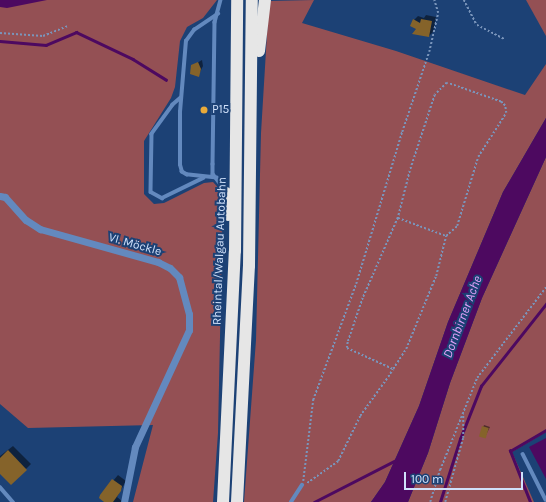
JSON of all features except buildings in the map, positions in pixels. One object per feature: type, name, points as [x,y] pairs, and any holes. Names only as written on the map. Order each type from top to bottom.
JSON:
[{"type":"highway","name":"Rheintal/Walgau Autobahn","points":[[223,502],[234,251],[237,0]]},
{"type":"highway","points":[[237,502],[247,315],[252,83],[252,0]]},
{"type":"highway","points":[[252,83],[259,72],[265,0]]},
{"type":"highway","points":[[226,193],[229,231],[234,251]]},
{"type":"street","name":"VI. Möckle","points":[[0,196],[5,197],[26,220],[40,229],[158,262],[170,268],[179,277],[190,314],[189,330],[135,447],[124,502]]},
{"type":"lane","points":[[221,0],[214,45],[213,174],[226,193]]},
{"type":"lane","points":[[217,178],[203,178],[182,172],[181,98],[188,35],[218,14]]},
{"type":"lane","points":[[181,98],[172,105],[152,134],[151,192],[162,198],[203,178]]},
{"type":"lane","points":[[523,454],[546,500]]},
{"type":"lane","points":[[291,502],[302,485]]},
{"type":"lane","points":[[0,487],[13,502]]},
{"type":"path","points":[[302,485],[313,400],[356,284],[402,132],[429,52],[438,13],[434,0]]},
{"type":"path","points":[[464,0],[477,25],[505,39]]},
{"type":"path","points":[[0,33],[43,36],[68,26]]},
{"type":"path","points":[[302,485],[338,461],[360,416],[393,369],[406,349],[427,299],[446,236],[457,226],[478,157],[506,113],[505,106],[501,102],[447,83],[435,94],[410,171],[398,218],[363,298],[347,348],[393,369]]},
{"type":"path","points":[[398,218],[446,236]]},
{"type":"path","points":[[430,502],[440,470],[477,378],[546,287]]},
{"type":"path","points":[[445,502],[463,438],[463,414]]},
{"type":"shaded area","points":[[0,0],[217,0],[203,18],[187,27],[180,41],[175,87],[171,98],[144,141],[144,194],[154,204],[164,203],[204,183],[213,182],[223,193],[218,433],[213,502],[133,502],[153,425],[28,428],[0,404]]},
{"type":"shaded area","points":[[314,0],[302,23],[396,51],[525,95],[546,64],[546,118],[503,192],[448,322],[419,406],[385,482],[371,502],[244,502],[256,340],[261,133],[269,1]]},
{"type":"shaded area","points":[[526,0],[546,0],[546,36]]},
{"type":"shaded area","points":[[546,157],[546,432],[512,452],[534,502],[408,502],[428,453],[450,383],[482,298]]},
{"type":"water","points":[[0,0],[47,0],[7,8],[0,7]]},
{"type":"water","name":"Dornbirner Ache","points":[[546,118],[546,157],[482,298],[450,383],[428,453],[408,502],[371,502],[385,482],[419,406],[448,322],[503,192]]},
{"type":"water","points":[[546,438],[546,479],[529,447]]},
{"type":"waterway","points":[[0,41],[46,45],[76,32],[133,59],[166,80]]},
{"type":"waterway","points":[[440,502],[460,439],[481,386],[546,304]]},
{"type":"waterway","points":[[530,502],[510,451],[546,430]]},
{"type":"waterway","points":[[314,502],[396,460]]},
{"type":"place","name":"P15","points":[[204,110]]}]
